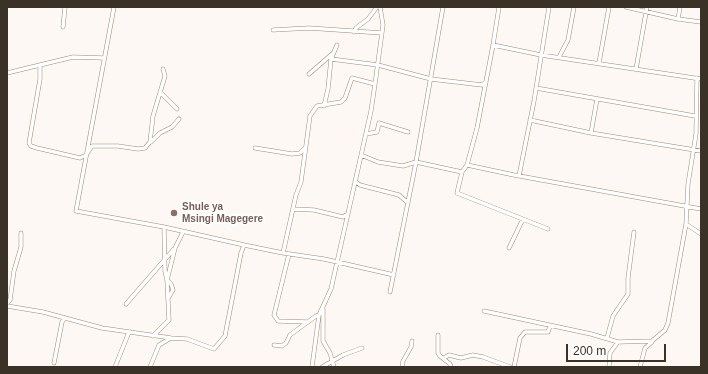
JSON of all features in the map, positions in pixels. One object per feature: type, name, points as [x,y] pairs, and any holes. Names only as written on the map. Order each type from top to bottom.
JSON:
[{"type":"street","points":[[63,27],[65,7]]},
{"type":"street","points":[[114,7],[76,212],[164,227],[244,245],[337,262],[394,275]]},
{"type":"street","points":[[354,32],[356,28],[368,19],[379,7]]},
{"type":"street","points":[[312,367],[319,315],[331,288],[366,134],[383,25],[379,7]]},
{"type":"street","points":[[390,292],[416,162],[443,7]]},
{"type":"street","points":[[499,7],[477,128],[466,165],[462,172],[457,193],[548,229]]},
{"type":"street","points":[[519,176],[536,88],[549,7]]},
{"type":"street","points":[[559,57],[568,40],[574,7]]},
{"type":"street","points":[[599,64],[609,7]]},
{"type":"street","points":[[626,7],[646,9],[678,19],[701,22]]},
{"type":"street","points":[[678,19],[680,7]]},
{"type":"street","points":[[636,69],[646,9]]},
{"type":"street","points":[[273,30],[309,28],[382,33]]},
{"type":"street","points":[[324,106],[328,90],[331,59],[337,45]]},
{"type":"street","points":[[493,45],[541,55],[699,78],[695,116],[694,150],[686,224],[668,323],[665,330],[645,348],[640,367]]},
{"type":"street","points":[[309,74],[333,53]]},
{"type":"street","points":[[7,73],[73,57],[104,58]]},
{"type":"street","points":[[331,59],[378,64],[431,79],[482,85],[486,81]]},
{"type":"street","points":[[40,65],[40,79],[29,143],[31,146],[53,150],[80,158],[86,155],[92,146],[118,146],[138,149],[145,148],[160,133],[172,127],[179,119]]},
{"type":"street","points":[[150,142],[153,116],[165,76],[163,70]]},
{"type":"street","points":[[283,252],[296,195],[301,182],[310,116],[317,106],[341,102],[345,98],[352,78],[375,84]]},
{"type":"street","points":[[536,88],[695,116]]},
{"type":"street","points":[[160,92],[177,109]]},
{"type":"street","points":[[591,133],[597,99]]},
{"type":"street","points":[[530,120],[591,133],[701,151]]},
{"type":"street","points":[[366,134],[377,132],[379,123],[408,132]]},
{"type":"street","points":[[255,148],[300,154],[305,148]]},
{"type":"street","points":[[361,156],[389,164],[403,166],[416,162],[462,172]]},
{"type":"street","points":[[466,165],[701,209]]},
{"type":"street","points":[[355,181],[360,185],[399,195],[408,203]]},
{"type":"street","points":[[294,209],[314,210],[343,217],[348,214]]},
{"type":"street","points":[[509,248],[523,219]]},
{"type":"street","points":[[686,224],[701,234]]},
{"type":"street","points":[[153,336],[169,320],[169,297],[164,261],[164,227]]},
{"type":"street","points":[[167,280],[175,248],[183,232]]},
{"type":"street","points":[[607,338],[613,316],[628,294],[628,278],[634,232]]},
{"type":"street","points":[[21,233],[21,247],[14,271],[10,300],[7,305],[102,328],[153,336],[187,339],[214,349],[225,336],[241,253],[244,245]]},
{"type":"street","points":[[126,304],[175,248]]},
{"type":"street","points":[[289,254],[274,315],[278,321],[308,322]]},
{"type":"street","points":[[323,308],[323,341],[334,367]]},
{"type":"street","points":[[484,311],[607,338],[618,342],[652,341]]},
{"type":"street","points":[[274,345],[282,346],[286,343],[290,335],[319,315]]},
{"type":"street","points":[[54,363],[62,322],[65,318]]},
{"type":"street","points":[[514,367],[520,338],[525,332],[548,332],[550,326]]},
{"type":"street","points":[[116,367],[129,332]]},
{"type":"street","points":[[438,335],[438,353],[451,367]]},
{"type":"street","points":[[150,367],[160,345],[170,338]]},
{"type":"street","points":[[402,367],[403,361],[411,347],[412,341]]},
{"type":"street","points":[[609,367],[610,353],[618,342]]},
{"type":"street","points":[[322,367],[343,355],[362,348]]},
{"type":"street","points":[[444,358],[449,355],[461,358],[473,355],[510,367]]},
{"type":"place","name":"Shule ya Msingi Magegere","points":[[174,213]]}]
